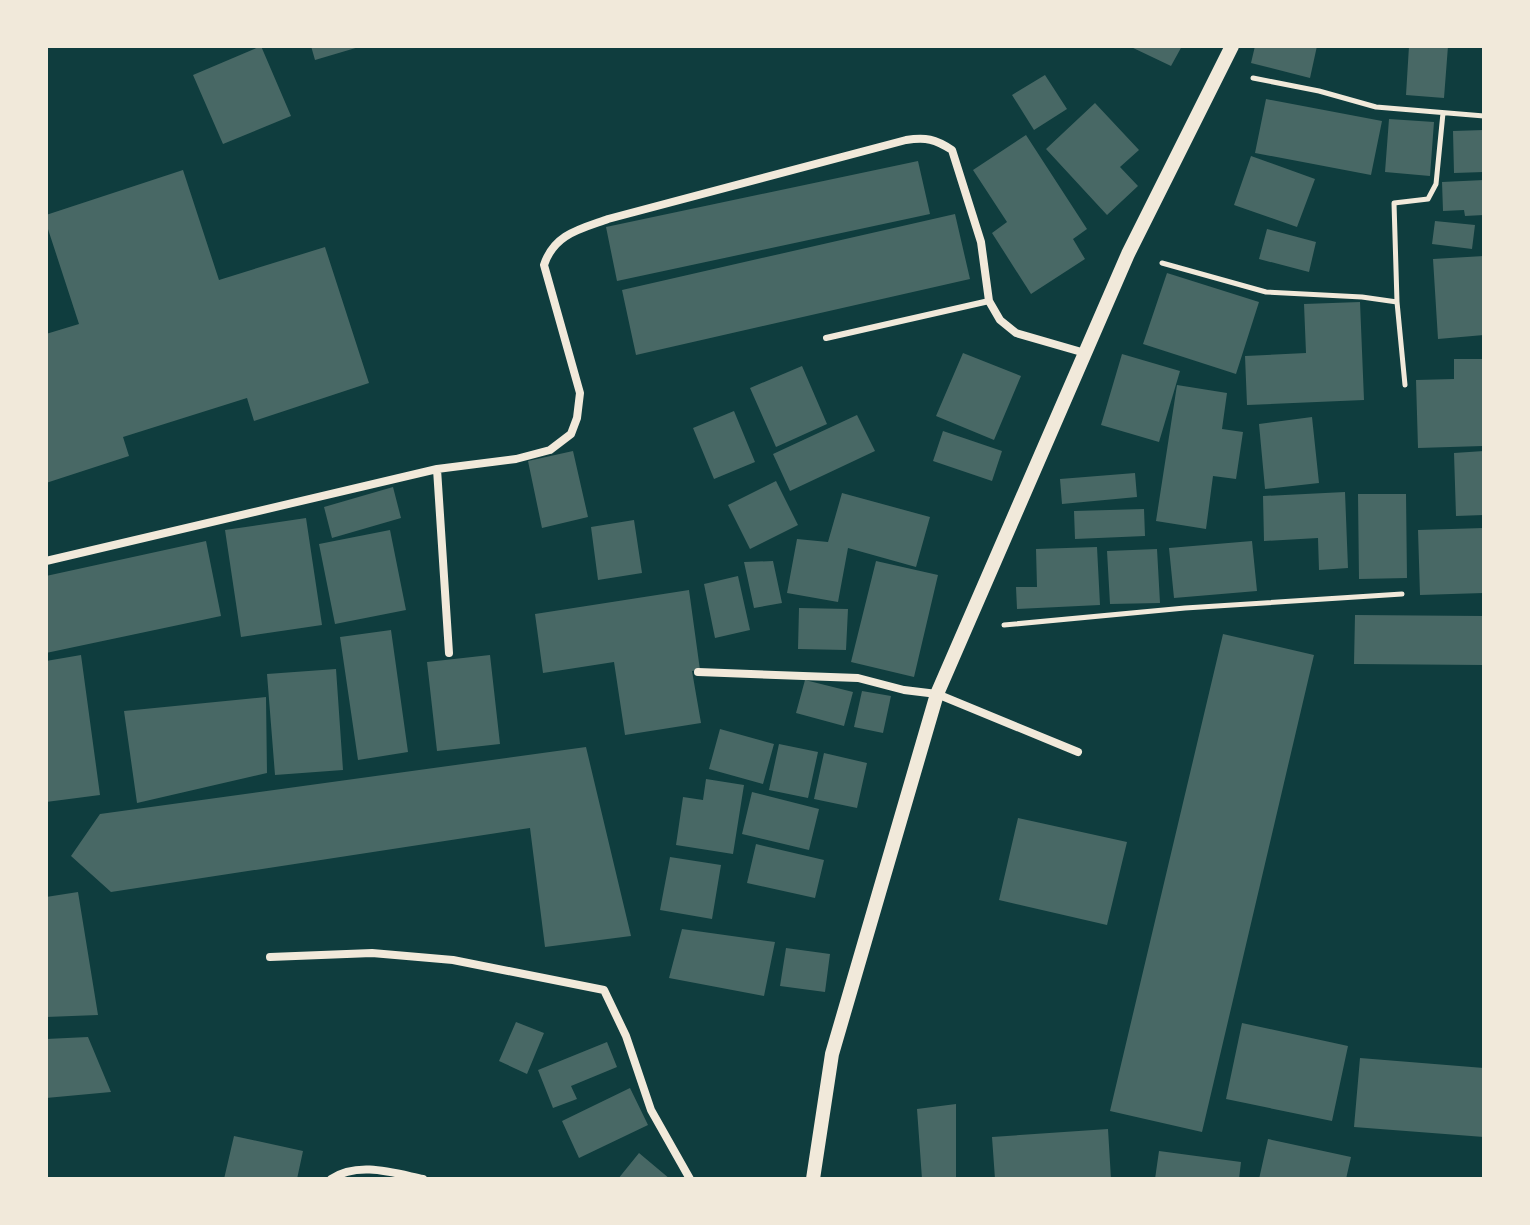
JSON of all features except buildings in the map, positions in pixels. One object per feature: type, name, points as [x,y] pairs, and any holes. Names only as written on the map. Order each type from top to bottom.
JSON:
[{"type":"street","points":[[813,1179],[832,1054],[937,694],[1128,254],[1232,46]]},
{"type":"street","points":[[46,561],[437,469],[516,459],[550,450],[571,434],[577,418],[580,393],[544,265],[553,244],[566,235],[608,219],[924,137],[952,150],[981,242],[989,301],[1000,320],[1016,333],[1085,353]]},
{"type":"street","points":[[437,469],[449,653]]},
{"type":"street","points":[[698,672],[858,678],[904,690],[937,694],[1078,752]]},
{"type":"street","points":[[270,957],[372,953],[439,959],[604,990],[626,1036],[651,1110],[690,1179]]},
{"type":"street","points":[[331,1179],[341,1172],[376,1170],[423,1179]]},
{"type":"lane","points":[[826,338],[989,301]]},
{"type":"path","points":[[1220,71],[1319,91],[1376,107],[1484,116]]},
{"type":"path","points":[[1405,385],[1397,302],[1394,203],[1428,199],[1436,184],[1443,113]]},
{"type":"path","points":[[1128,254],[1266,292],[1397,302]]},
{"type":"path","points":[[966,629],[1185,608],[1402,594]]}]
